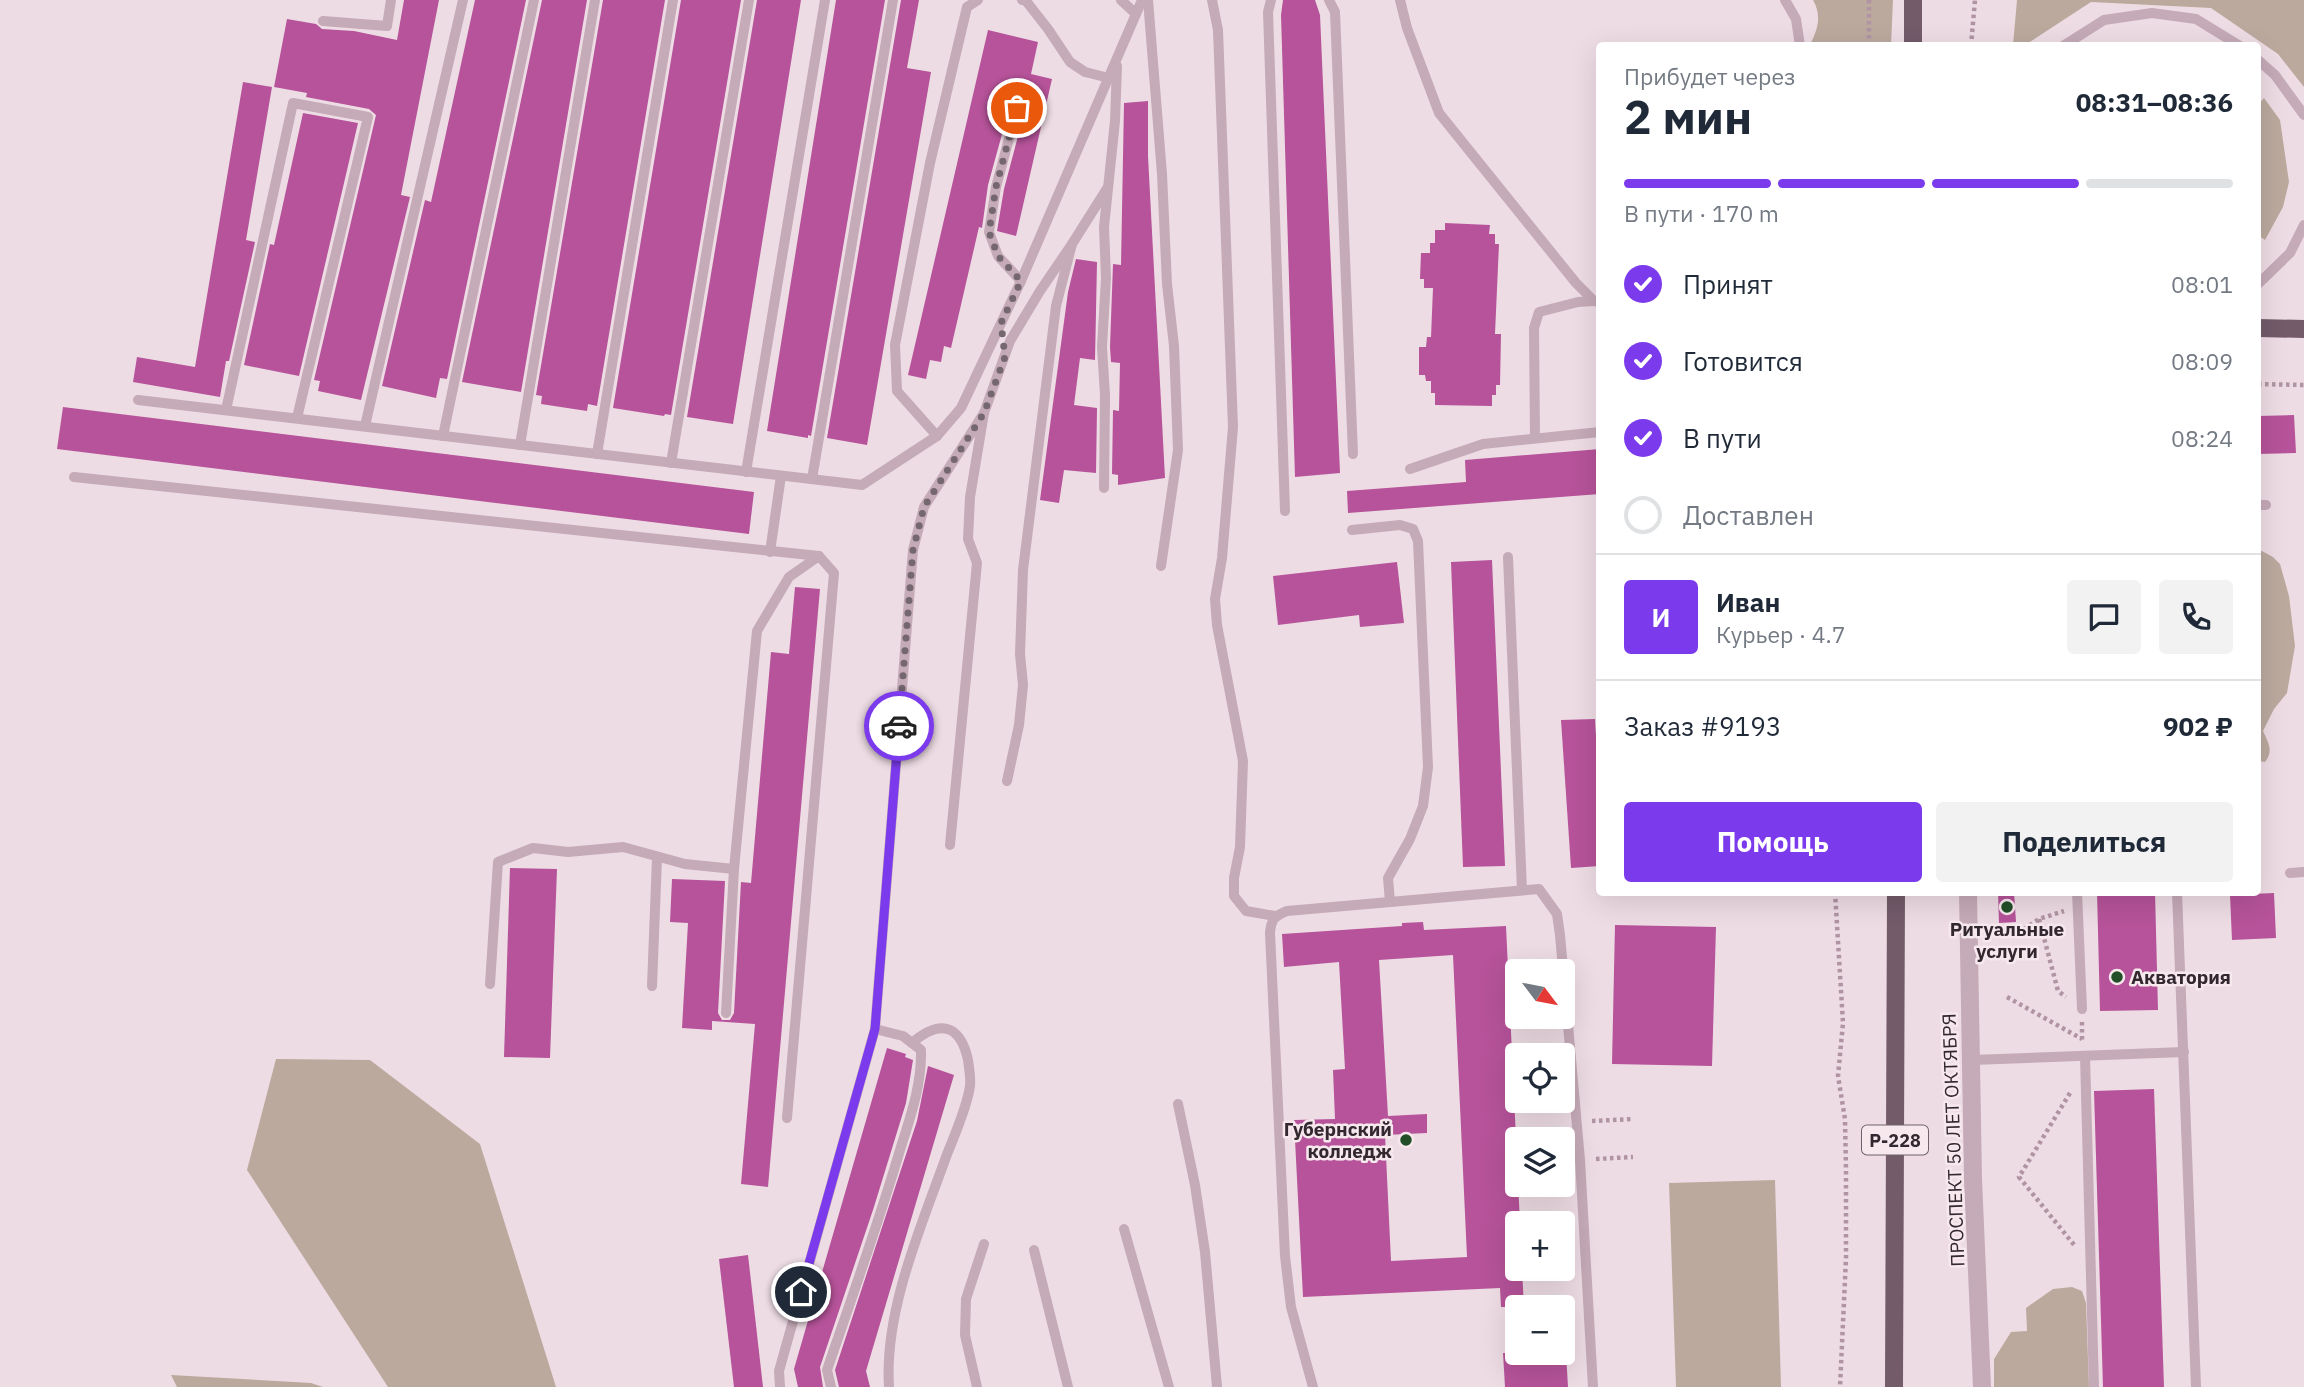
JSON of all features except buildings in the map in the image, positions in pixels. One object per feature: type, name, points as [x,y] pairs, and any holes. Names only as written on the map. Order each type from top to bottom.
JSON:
[{"type":"main road","points":[[1913,0],[1913,42]]},
{"type":"main road","points":[[2261,328],[2304,328]]},
{"type":"main road","name":"Р-228","points":[[1894,1387],[1895,896]]},
{"type":"street","name":"ПРОСПЕКТ 50 ЛЕТ ОКТЯБРЯ","points":[[1968,896],[1973,1179],[1982,1387]]},
{"type":"lane","points":[[323,21],[387,26],[391,0]]},
{"type":"lane","points":[[365,426],[463,0]]},
{"type":"lane","points":[[443,436],[534,0]]},
{"type":"lane","points":[[520,445],[594,0]]},
{"type":"lane","points":[[597,454],[673,0]]},
{"type":"lane","points":[[671,463],[749,0]]},
{"type":"lane","points":[[746,471],[825,0]]},
{"type":"lane","points":[[812,479],[893,0]]},
{"type":"lane","points":[[937,436],[897,391],[895,345],[930,163],[967,7],[978,0]]},
{"type":"lane","points":[[1022,0],[1026,1],[1048,29],[1070,62],[1085,72],[1109,78]]},
{"type":"lane","points":[[1121,0],[1136,14]]},
{"type":"lane","points":[[138,400],[862,485],[937,436],[961,408],[1021,281],[1142,0]]},
{"type":"lane","points":[[1148,0],[1162,174],[1164,247],[1174,346],[1178,450],[1161,566]]},
{"type":"lane","points":[[1212,0],[1218,30],[1233,427],[1222,558],[1215,599],[1217,625],[1243,761],[1240,847],[1234,878],[1234,896],[1246,911],[1275,916],[1287,911],[1539,889],[1557,914],[1580,1160],[1593,1387]]},
{"type":"lane","points":[[1271,0],[1268,26],[1285,511]]},
{"type":"lane","points":[[1329,0],[1335,12],[1353,454]]},
{"type":"lane","points":[[1399,0],[1439,113],[1576,283],[1596,301]]},
{"type":"lane","points":[[1785,0],[1796,19],[1799,42]]},
{"type":"lane","points":[[2069,42],[2104,20],[2152,13],[2196,19],[2233,42]]},
{"type":"lane","points":[[1104,488],[1104,227],[1115,121],[1117,60]]},
{"type":"lane","points":[[2261,62],[2276,75],[2304,115]]},
{"type":"lane","points":[[1021,281],[998,256],[989,232],[996,187],[1022,90]]},
{"type":"lane","points":[[226,410],[293,103],[368,117],[297,418]]},
{"type":"lane","points":[[950,845],[977,563],[968,539],[970,497],[984,413],[1010,341],[1108,187]]},
{"type":"lane","points":[[2261,281],[2290,253],[2304,225]]},
{"type":"lane","points":[[1007,781],[1019,725],[1023,685],[1020,654],[1023,570],[1030,510],[1056,306],[1072,244]]},
{"type":"lane","points":[[1535,439],[1534,328],[1539,312],[1578,302],[1596,302]]},
{"type":"lane","points":[[1001,323],[1005,357]]},
{"type":"lane","points":[[780,1387],[779,1371],[875,1029],[913,550],[924,507],[984,413]]},
{"type":"lane","points":[[1410,468],[1483,444],[1596,432]]},
{"type":"lane","points":[[770,552],[781,475]]},
{"type":"lane","points":[[74,477],[819,556],[834,573],[787,1118]]},
{"type":"lane","points":[[1352,530],[1400,525],[1413,529],[1418,541],[1428,767],[1423,806],[1410,839],[1388,878],[1390,902]]},
{"type":"lane","points":[[726,1013],[734,869],[757,631],[789,577],[819,556]]},
{"type":"lane","points":[[1508,557],[1522,890]]},
{"type":"lane","points":[[490,984],[498,862],[533,848],[568,852],[623,847],[657,858],[734,869]]},
{"type":"lane","points":[[652,986],[657,858]]},
{"type":"lane","points":[[2290,873],[2304,872]]},
{"type":"lane","points":[[2077,896],[2082,1009]]},
{"type":"lane","points":[[2177,896],[2196,1387]]},
{"type":"lane","points":[[1275,916],[1270,933],[1285,1256],[1291,1307],[1313,1387]]},
{"type":"lane","points":[[890,1387],[887,1359],[909,1263],[970,1086],[964,1042],[953,1030],[938,1027],[924,1033],[912,1043]]},
{"type":"lane","points":[[831,1387],[827,1370],[919,1091],[922,1049],[903,1036],[875,1029]]},
{"type":"lane","points":[[1972,1060],[2183,1052]]},
{"type":"lane","points":[[2085,1056],[2094,1387]]},
{"type":"lane","points":[[1178,1104],[1195,1185],[1207,1265],[1217,1387]]},
{"type":"lane","points":[[1124,1229],[1169,1387]]},
{"type":"lane","points":[[977,1387],[965,1335],[966,1299],[984,1244]]},
{"type":"lane","points":[[1034,1250],[1068,1387]]},
{"type":"path","points":[[1868,0],[1869,42]]},
{"type":"path","points":[[1971,42],[1975,0]]},
{"type":"path","points":[[2261,384],[2304,385]]},
{"type":"path","points":[[1835,896],[1843,1023],[1838,1076],[1845,1119],[1846,1170],[1846,1258],[1840,1387]]},
{"type":"path","points":[[2012,937],[2039,919],[2078,907]]},
{"type":"path","points":[[2039,919],[2058,991],[2082,1009],[2085,1056]]},
{"type":"path","points":[[2007,997],[2082,1039]]},
{"type":"path","points":[[2085,1069],[2019,1177],[2091,1266]]},
{"type":"path","points":[[1576,1121],[1633,1119]]},
{"type":"path","points":[[1580,1160],[1633,1157]]},
{"type":"shaded area","points":[[1813,0],[1893,0],[1891,42],[1811,42],[1818,23]]},
{"type":"shaded area","points":[[2017,0],[2304,0],[2304,87],[2278,54],[2211,8],[2091,2],[2030,42],[2013,42]]},
{"type":"shaded area","points":[[2264,98],[2280,120],[2289,182],[2283,207],[2265,240],[2261,237],[2261,102]]},
{"type":"shaded area","points":[[2261,551],[2280,564],[2289,596],[2295,646],[2287,693],[2274,709],[2263,731],[2270,750],[2265,762],[2261,761]]},
{"type":"shaded area","points":[[276,1059],[370,1060],[480,1144],[556,1387],[388,1387],[247,1170]]},
{"type":"shaded area","points":[[1775,1180],[1781,1387],[1676,1387],[1669,1183]]},
{"type":"shaded area","points":[[2072,1287],[2082,1291],[2086,1303],[2089,1387],[1994,1387],[1994,1359],[2011,1332],[2027,1331],[2026,1308],[2053,1289]]},
{"type":"shaded area","points":[[171,1375],[311,1383],[323,1387],[177,1387]]},
{"type":"way so far","points":[[899,726],[913,550],[924,507],[984,413],[1005,357],[1001,323],[1021,281],[998,256],[989,232],[996,187],[1017,108]]},
{"type":"place","name":"Ритуальные услуги","points":[[2007,907]]},
{"type":"place","name":"Акватория","points":[[2117,977]]},
{"type":"place","name":"Губернский колледж","points":[[1406,1140]]},
{"type":"route","points":[[801,1292],[875,1029],[899,726]]}]
